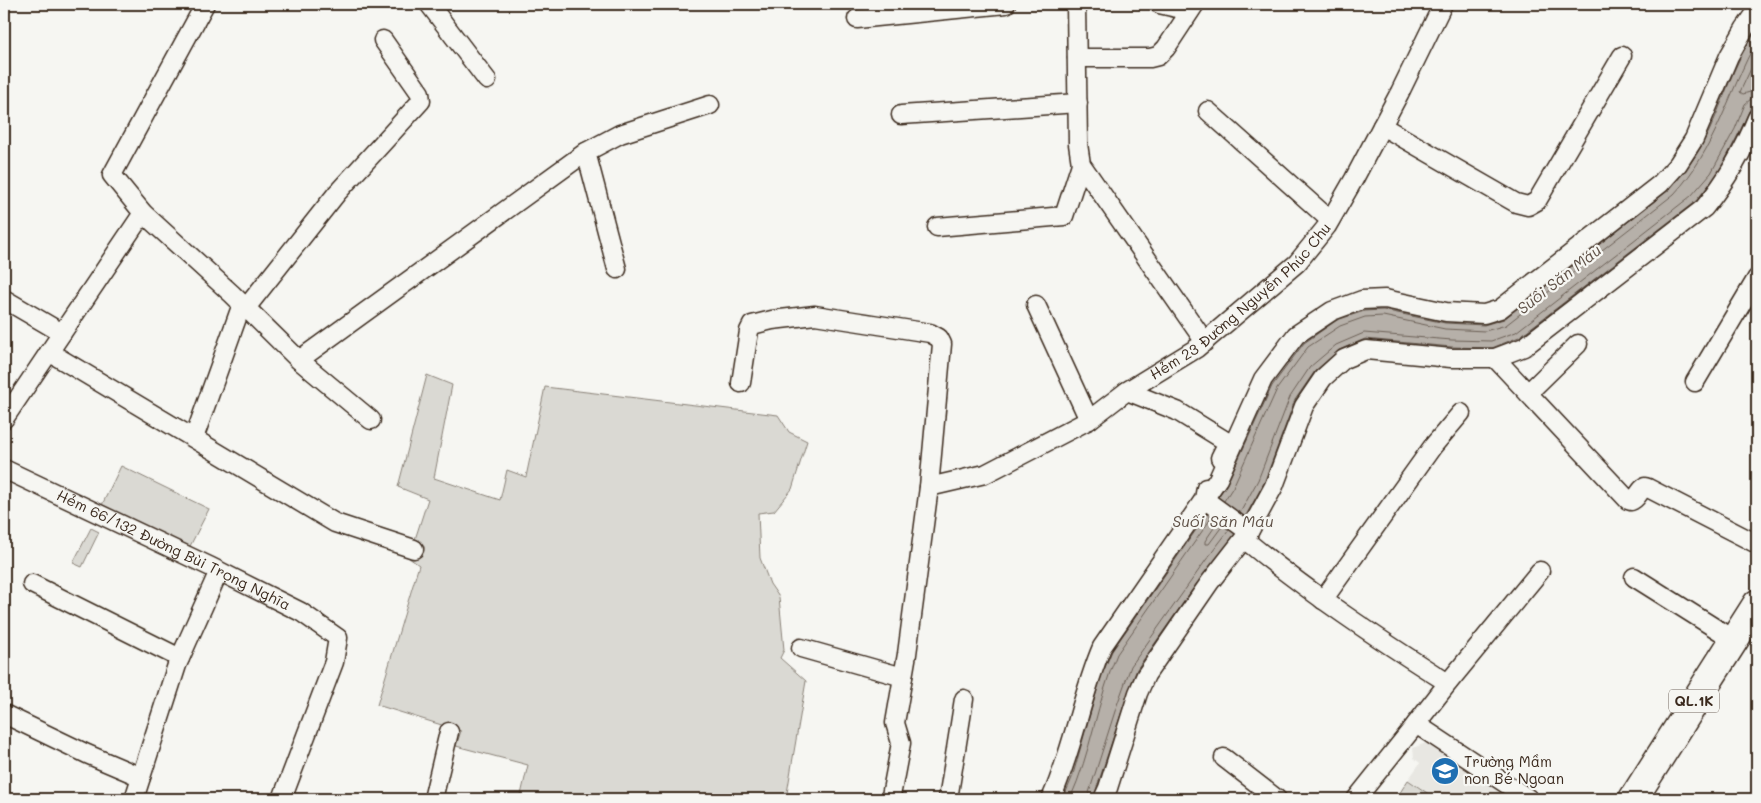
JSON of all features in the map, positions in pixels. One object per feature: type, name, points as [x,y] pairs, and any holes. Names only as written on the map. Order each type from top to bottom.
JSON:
[{"type":"main road","name":"QL.1K","points":[[1651,799],[1746,636],[1757,604]]},
{"type":"main road","name":"QL.1K","points":[[1633,799],[1746,636]]},
{"type":"street","points":[[205,4],[112,173],[113,178],[142,213],[244,306],[299,360],[371,420]]},
{"type":"street","points":[[429,4],[487,80]]},
{"type":"street","points":[[856,19],[1006,4]]},
{"type":"street","points":[[1076,4],[1078,144],[1081,164],[1205,342]]},
{"type":"street","points":[[1077,58],[1150,58],[1158,56],[1166,48],[1192,7],[1159,4]]},
{"type":"street","name":"Hẻm 23 Đường Nguyễn Phúc Chu","points":[[929,487],[985,474],[1088,420],[1127,391],[1205,342],[1297,263],[1330,220],[1382,126],[1442,4]]},
{"type":"street","points":[[1051,799],[1062,776],[1092,671],[1102,647],[1218,479],[1264,379],[1296,335],[1332,311],[1362,300],[1385,299],[1446,312],[1484,314],[1500,309],[1660,184],[1678,164],[1694,139],[1729,56],[1757,11]]},
{"type":"street","points":[[194,438],[244,306],[337,193],[421,101],[420,93],[383,40]]},
{"type":"street","points":[[1382,126],[1516,203],[1528,206],[1537,201],[1622,56]]},
{"type":"street","points":[[901,115],[1078,103]]},
{"type":"street","points":[[299,360],[586,152],[620,134],[710,105]]},
{"type":"street","points":[[1208,110],[1330,220]]},
{"type":"street","points":[[1103,799],[1138,693],[1146,675],[1210,582],[1246,535],[1274,486],[1304,406],[1322,378],[1344,359],[1366,350],[1451,358],[1495,358],[1524,347],[1704,208],[1724,183],[1750,137],[1757,118]]},
{"type":"street","points":[[586,152],[617,269]]},
{"type":"street","points":[[937,227],[1064,216],[1081,164]]},
{"type":"street","points":[[4,419],[142,213]]},
{"type":"street","points":[[1694,382],[1757,278]]},
{"type":"street","points":[[4,299],[62,333]]},
{"type":"street","points":[[1036,305],[1088,420]]},
{"type":"street","points":[[741,383],[749,331],[752,325],[772,320],[815,316],[930,333],[939,338],[942,344],[929,487],[903,677],[894,723],[901,743],[892,799]]},
{"type":"street","points":[[1528,393],[1578,344]]},
{"type":"street","points":[[49,352],[336,523],[414,549]]},
{"type":"street","points":[[1495,358],[1628,500],[1634,500],[1641,489],[1648,488],[1757,544]]},
{"type":"street","points":[[1127,391],[1177,411],[1224,440],[1226,446],[1208,482],[1204,500]]},
{"type":"street","points":[[1323,600],[1433,446],[1461,413]]},
{"type":"street","name":"Hẻm 66/132 Đường Bùi Trọng Nghĩa","points":[[4,469],[301,612],[338,638],[334,662],[282,799]]},
{"type":"street","points":[[1204,500],[1246,535],[1274,564],[1366,630],[1448,683]]},
{"type":"street","points":[[134,799],[180,658],[219,571]]},
{"type":"street","points":[[1356,799],[1540,571]]},
{"type":"street","points":[[1634,577],[1746,636]]},
{"type":"street","points":[[32,584],[180,658]]},
{"type":"street","points":[[801,648],[903,677]]},
{"type":"street","points":[[948,799],[964,699]]},
{"type":"street","points":[[4,714],[87,754],[141,777]]},
{"type":"street","points":[[1416,724],[1529,799]]},
{"type":"street","points":[[433,799],[449,732]]},
{"type":"street","points":[[1224,758],[1277,799]]},
{"type":"shaded area","points":[[427,375],[452,385],[434,478],[500,500],[507,470],[526,477],[545,387],[778,415],[789,432],[807,441],[792,489],[774,511],[758,513],[760,558],[770,584],[779,597],[784,650],[780,658],[806,681],[786,799],[520,799],[528,765],[456,746],[461,731],[377,705],[419,565],[409,558],[428,499],[398,487]]},
{"type":"shaded area","points":[[121,466],[209,509],[187,552],[100,509]]},
{"type":"shaded area","points":[[91,528],[99,532],[82,567],[73,563]]},
{"type":"shaded area","name":"Trường Mầm non Bé Ngoan","points":[[1431,741],[1515,799],[1436,799],[1408,780],[1420,763],[1414,758],[1413,748]]},
{"type":"shaded area","points":[[1408,780],[1436,799],[1396,799]]},
{"type":"water","name":"Suối Săn Máu","points":[[1757,22],[1757,104],[1745,133],[1699,205],[1522,342],[1493,353],[1342,354],[1246,524],[1155,651],[1097,799],[1057,799],[1107,649],[1268,384],[1300,339],[1335,316],[1363,306],[1383,305],[1484,320],[1667,185],[1734,60]]},
{"type":"place","name":"Trường Mầm non Bé Ngoan","points":[[1445,771]]}]
